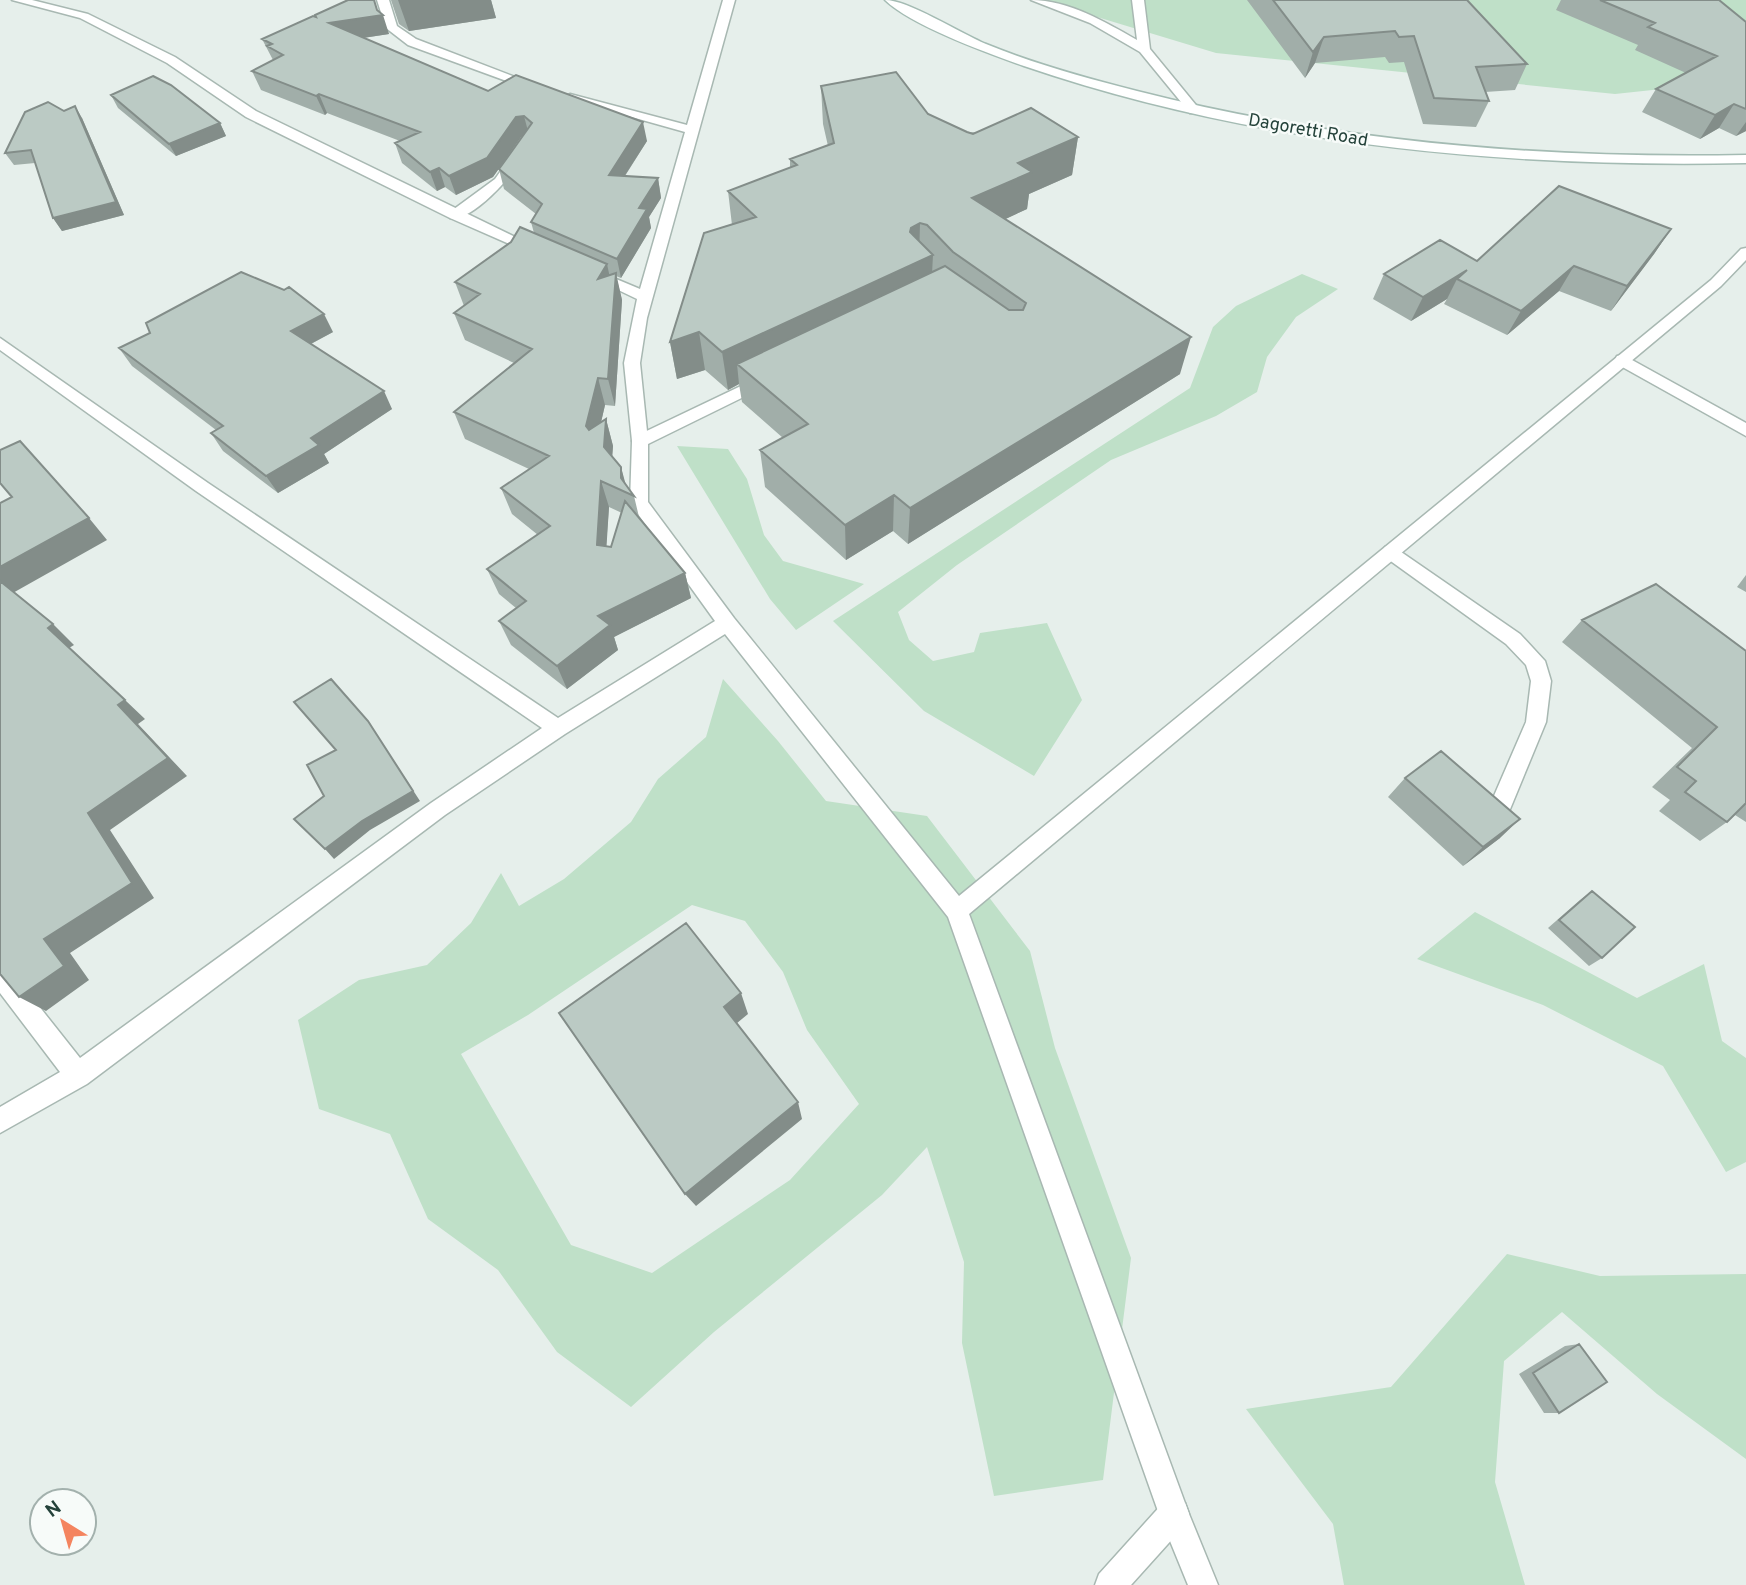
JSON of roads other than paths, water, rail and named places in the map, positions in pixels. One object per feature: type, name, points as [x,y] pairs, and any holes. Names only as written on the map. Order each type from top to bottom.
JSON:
[{"type":"street","points":[[18,0],[84,16],[171,60],[251,114],[455,215],[553,258]]},
{"type":"street","points":[[383,0],[392,28],[412,43],[551,93],[693,130]]},
{"type":"street","points":[[729,0],[639,318],[632,363],[640,441],[639,503],[727,623],[957,911],[1174,1514],[1203,1585]]},
{"type":"street","name":"Dagoretti Road","points":[[891,0],[926,22],[972,44],[1044,71],[1194,110],[1341,138],[1500,156],[1650,163],[1746,159]]},
{"type":"street","points":[[1037,0],[1094,21],[1144,49],[1194,110]]},
{"type":"street","points":[[1138,0],[1144,49]]},
{"type":"street","points":[[455,215],[500,181],[528,141]]},
{"type":"street","points":[[957,911],[1716,283],[1746,252]]},
{"type":"street","points":[[576,268],[645,297]]},
{"type":"street","points":[[0,343],[170,466],[558,728]]},
{"type":"street","points":[[1623,360],[1746,430]]},
{"type":"street","points":[[640,441],[782,372]]},
{"type":"street","points":[[1391,552],[1513,639],[1535,661],[1541,681],[1536,722],[1499,812]]},
{"type":"street","points":[[0,1122],[78,1075],[438,809],[558,728],[727,623]]},
{"type":"street","points":[[0,975],[78,1075]]},
{"type":"street","points":[[1110,1585],[1174,1514]]}]
